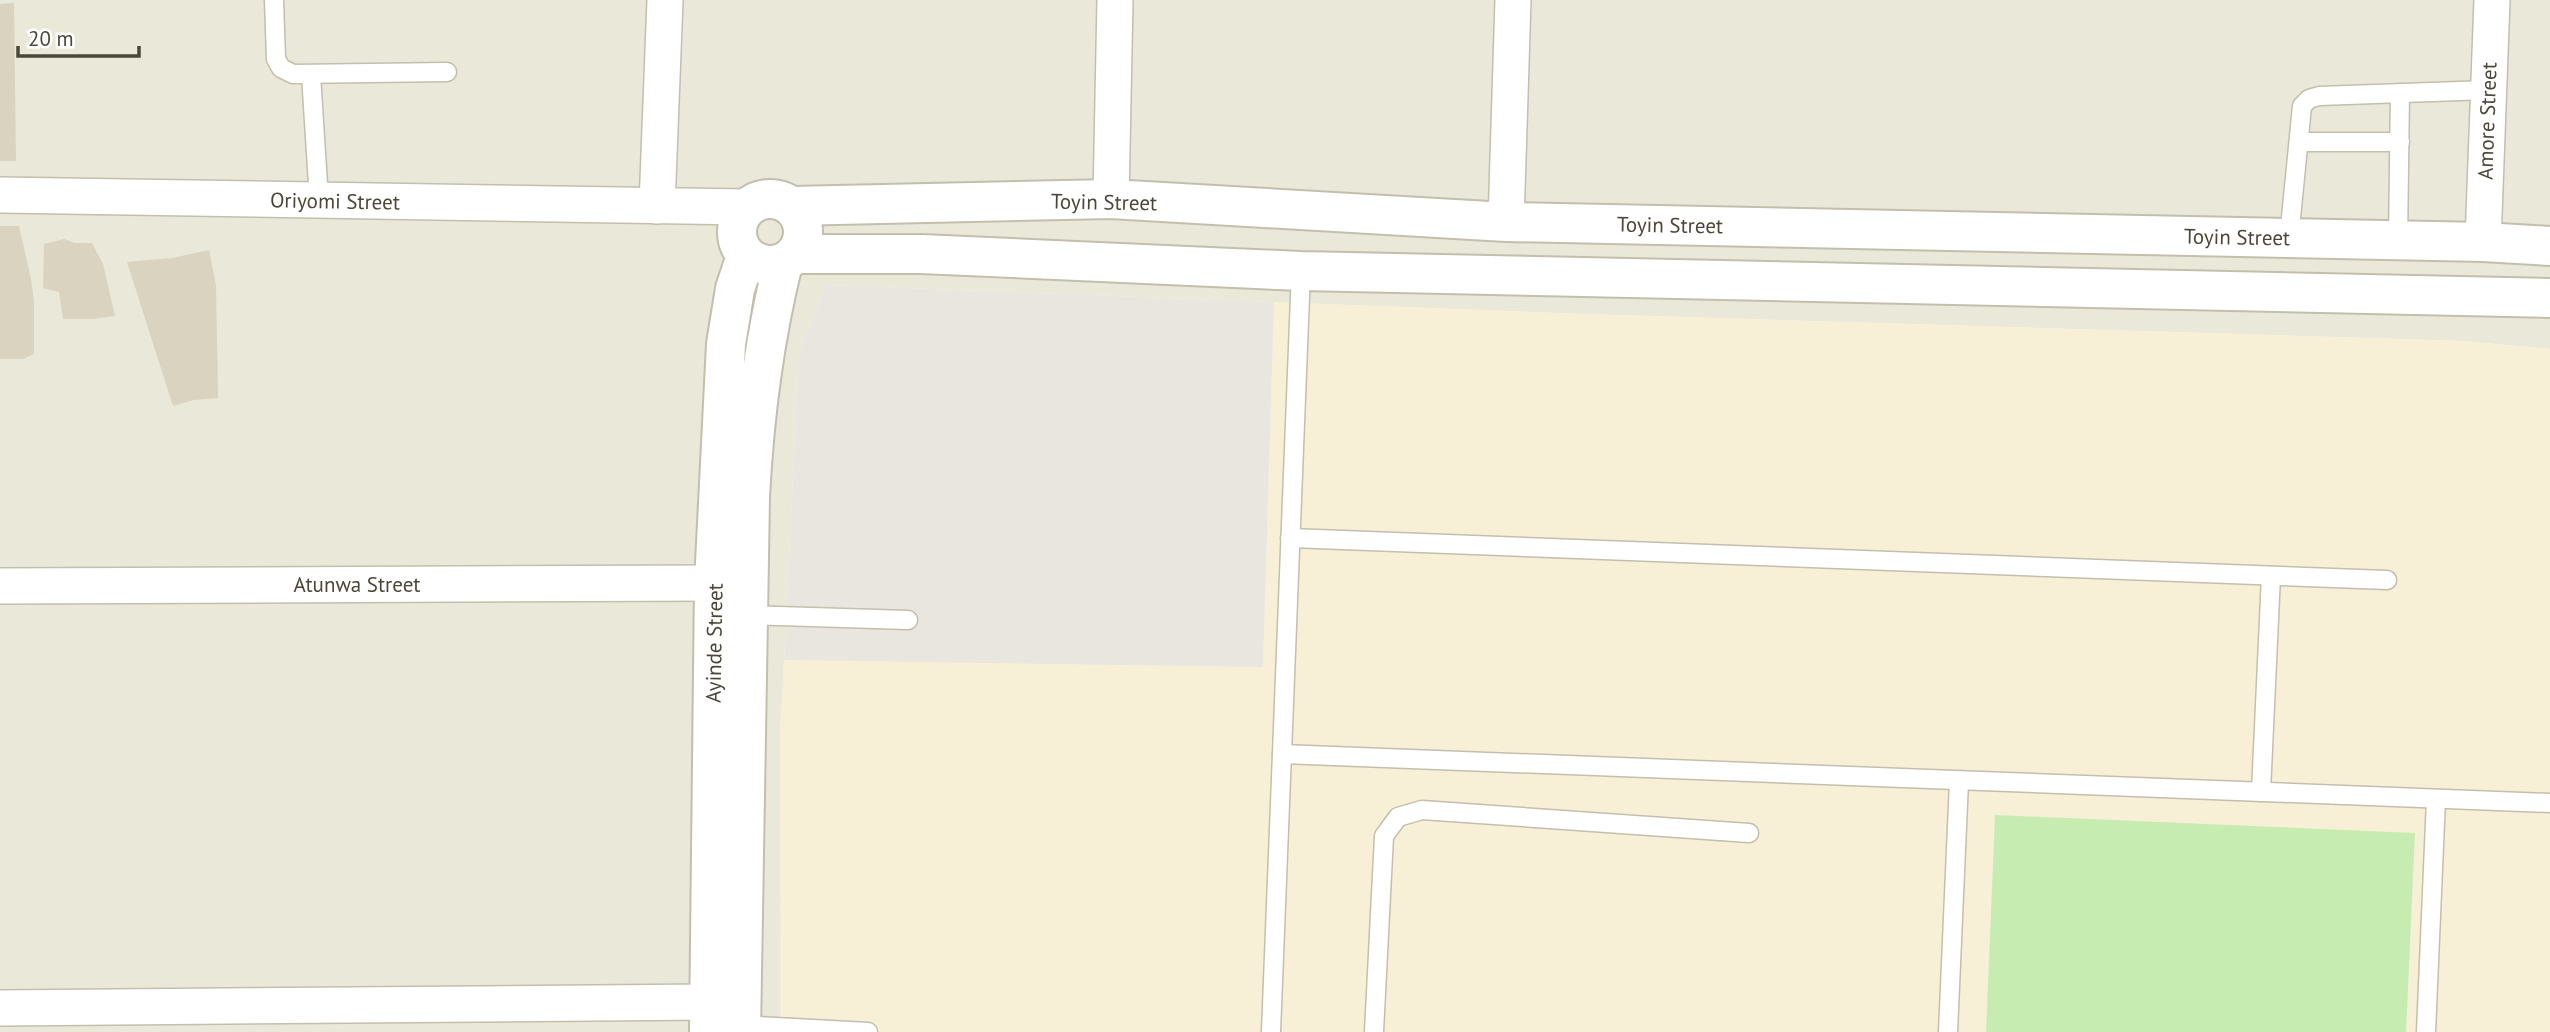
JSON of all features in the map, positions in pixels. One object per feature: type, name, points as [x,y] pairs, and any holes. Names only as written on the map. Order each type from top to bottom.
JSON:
[{"type":"street","points":[[665,0],[663,206],[743,232],[764,265],[790,259],[921,254],[1301,271],[2550,298]]},
{"type":"street","points":[[1111,199],[1115,0]]},
{"type":"street","points":[[1506,222],[1513,0]]},
{"type":"street","name":"Amore Street","points":[[2483,242],[2492,0]]},
{"type":"street","name":"Oriyomi Street","points":[[0,195],[663,206]]},
{"type":"street","name":"Toyin Street","points":[[791,206],[1111,199],[1506,222],[2398,240],[2550,246]]},
{"type":"street","points":[[743,232],[761,200],[777,200],[791,206],[800,217],[803,230],[802,242],[790,259]]},
{"type":"street","name":"Ayinde Street","points":[[725,1023],[714,583],[726,344],[743,232]]},
{"type":"street","name":"Ayinde Street","points":[[725,1023],[748,615],[753,429],[767,337],[790,259]]},
{"type":"street","name":"Atunwa Street","points":[[0,586],[714,583]]},
{"type":"street","points":[[0,1008],[725,1023]]},
{"type":"lane","points":[[274,0],[276,59],[281,68],[293,74],[447,72]]},
{"type":"lane","points":[[311,75],[319,200]]},
{"type":"lane","points":[[2289,238],[2302,106],[2309,99],[2319,96],[2488,90]]},
{"type":"lane","points":[[2398,240],[2400,93]]},
{"type":"lane","points":[[2299,142],[2400,142]]},
{"type":"lane","points":[[1271,1032],[1301,271]]},
{"type":"lane","points":[[1290,538],[2387,580]]},
{"type":"lane","points":[[2261,792],[2271,576]]},
{"type":"lane","points":[[748,615],[908,620]]},
{"type":"lane","points":[[1282,754],[2550,803]]},
{"type":"lane","points":[[1948,1032],[1959,781]]},
{"type":"lane","points":[[2426,1032],[2436,799]]},
{"type":"lane","points":[[1374,1032],[1384,836],[1398,817],[1422,810],[1749,833]]},
{"type":"lane","points":[[725,1023],[869,1032]]},
{"type":"shaded area","points":[[0,0],[2550,0],[2550,349],[2463,341],[1585,314],[826,285],[799,353],[780,742],[781,1032],[0,1032]]},
{"type":"shaded area","points":[[826,285],[1274,302],[1263,667],[784,660],[799,353]]},
{"type":"shaded area","points":[[1274,302],[2463,341],[2550,349],[2550,1032],[782,1032],[780,742],[784,660],[1263,666]]},
{"type":"green space","points":[[1995,815],[2415,833],[2406,1032],[1986,1032]]},
{"type":"building","points":[[14,3],[16,161],[0,161],[0,4]]},
{"type":"building","points":[[0,226],[19,226],[31,279],[34,354],[23,359],[0,359]]},
{"type":"building","points":[[64,239],[75,243],[92,243],[103,264],[115,316],[63,319],[59,292],[43,288],[44,244]]},
{"type":"building","points":[[209,250],[216,285],[218,398],[194,400],[173,406],[127,262],[172,258]]}]
